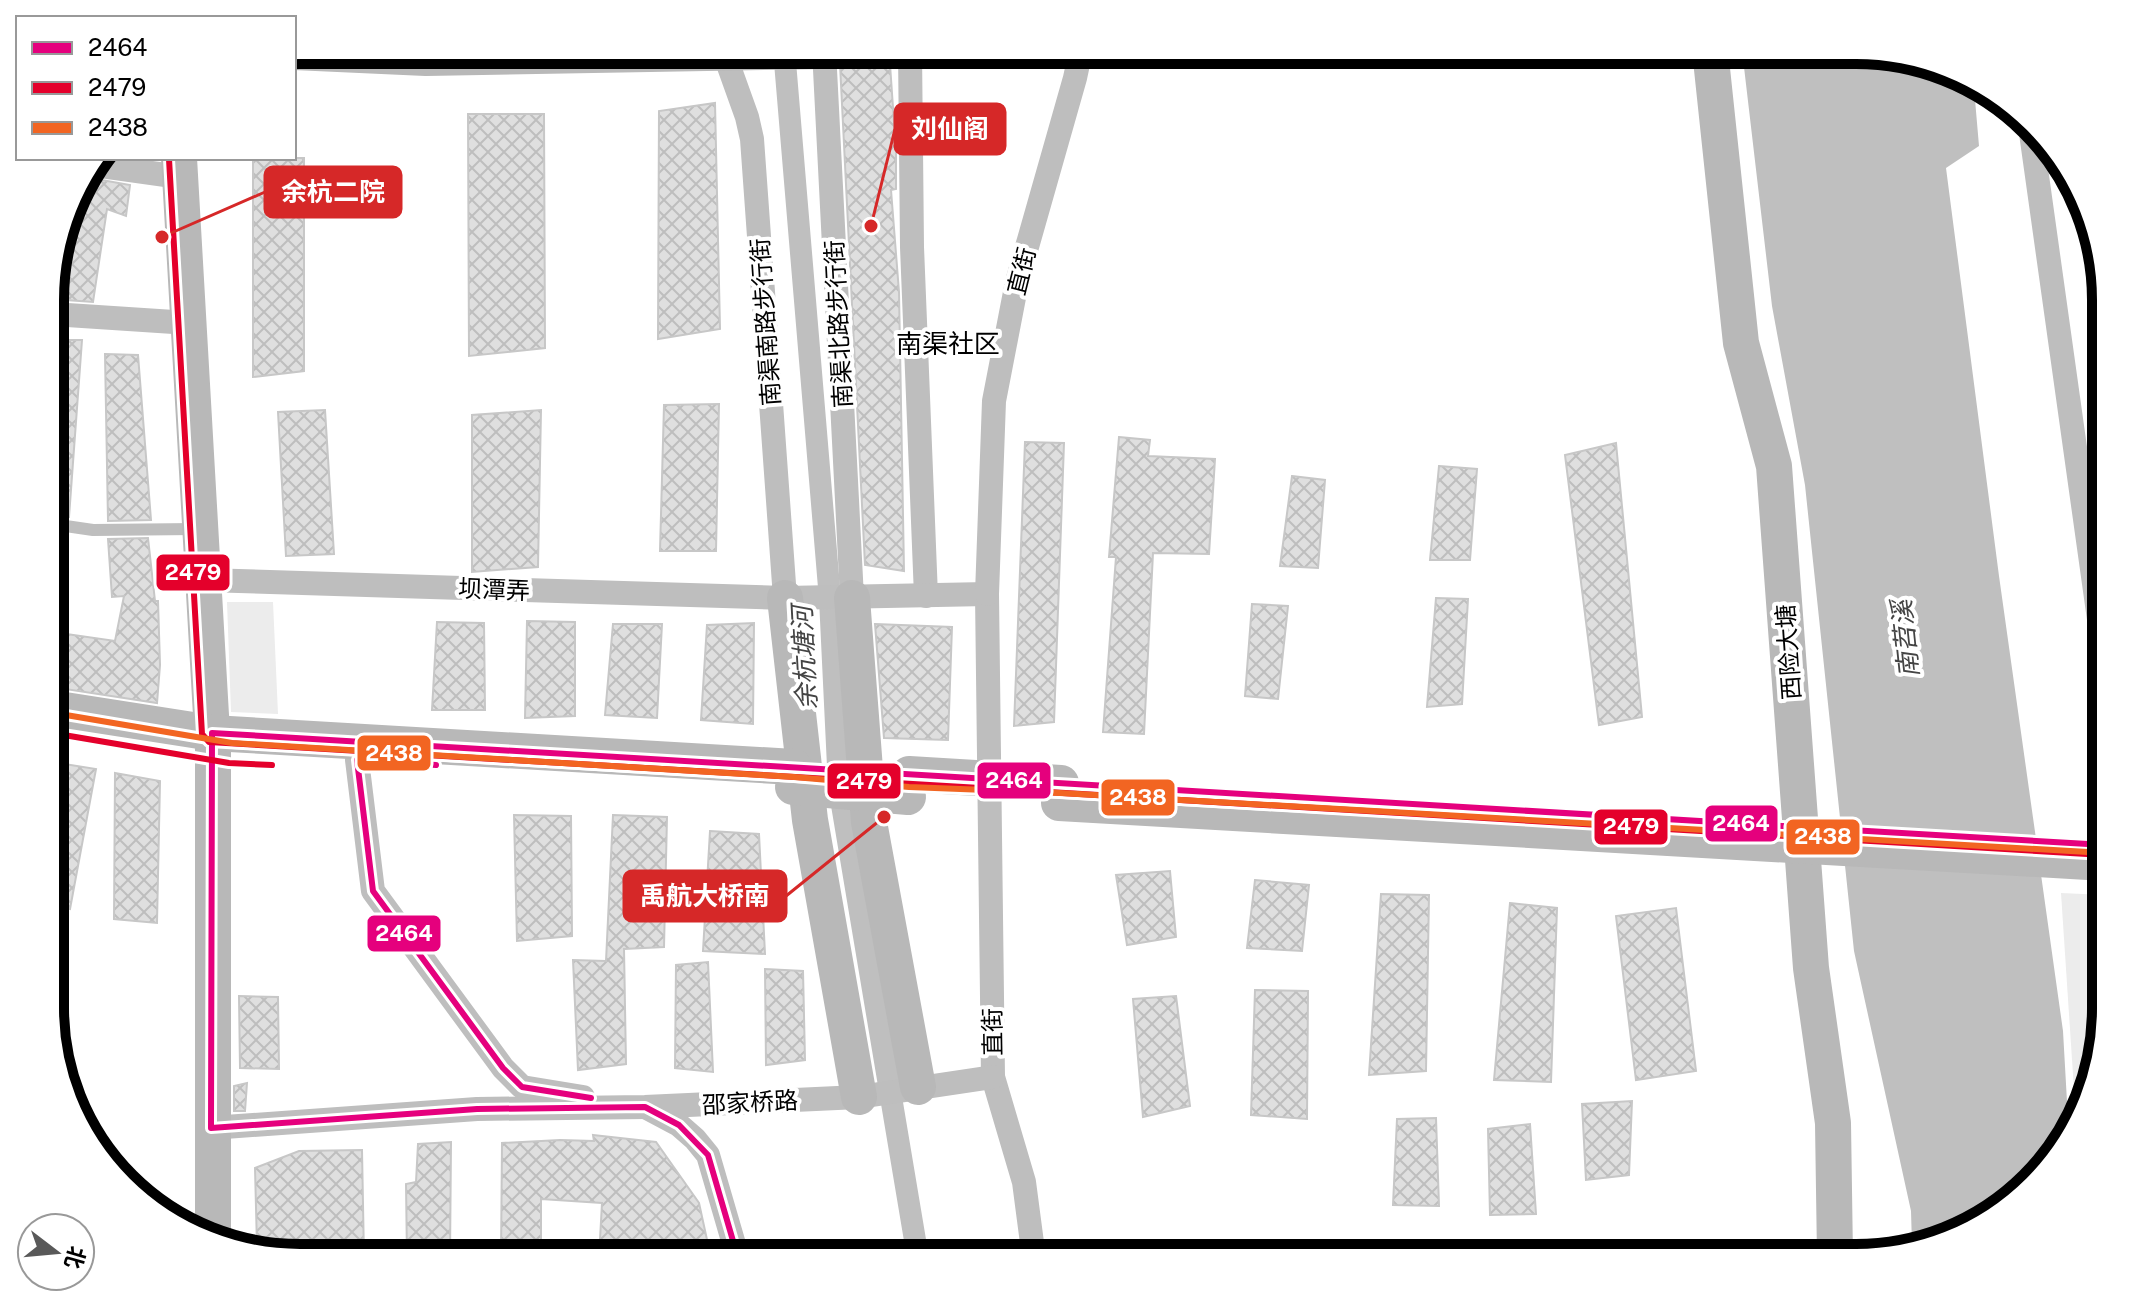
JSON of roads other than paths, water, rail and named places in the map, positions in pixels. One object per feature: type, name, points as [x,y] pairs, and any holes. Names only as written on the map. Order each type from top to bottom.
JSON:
[{"type":"main road","name":"西险大塘","points":[[1711,64],[1741,343],[1774,466],[1811,968],[1833,1123],[1835,1243]]},
{"type":"main road","points":[[180,168],[213,741],[213,1227]]},
{"type":"main road","points":[[785,598],[810,820],[859,1097]]},
{"type":"main road","points":[[848,598],[869,822],[918,1087]]},
{"type":"main road","points":[[64,710],[213,741],[908,786],[2091,844]]},
{"type":"main road","points":[[64,724],[357,760],[793,777]]},
{"type":"main road","points":[[1060,793],[2091,862]]},
{"type":"street","name":"南渠南路步行街","points":[[730,64],[752,139],[785,598]]},
{"type":"street","name":"南渠北路步行街","points":[[825,64],[848,598]]},
{"type":"street","points":[[910,64],[912,247],[926,596]]},
{"type":"street","name":"直街","points":[[1032,1244],[1024,1182],[993,1077],[987,594],[994,401],[1017,282],[1078,64]]},
{"type":"street","points":[[2033,144],[2091,562]]},
{"type":"street","points":[[107,165],[180,168]]},
{"type":"street","points":[[64,315],[189,323]]},
{"type":"street","name":"坝潭弄","points":[[204,580],[785,598],[987,594]]},
{"type":"street","points":[[357,760],[373,891],[503,1068],[522,1087],[645,1107],[679,1125],[708,1155],[734,1244]]},
{"type":"street","name":"邵家桥路","points":[[211,1128],[477,1109],[645,1107],[859,1097],[993,1077]]},
{"type":"lane","points":[[64,526],[93,530],[200,529]]},
{"type":"water","name":"南苕溪","points":[[1744,64],[1887,66],[1946,82],[1975,96],[1979,146],[1946,168],[2063,1031],[2068,1111],[2043,1152],[2000,1195],[1946,1226],[1912,1237],[1911,1211],[1854,951],[1805,485],[1772,306]]},
{"type":"waterway","name":"余杭塘河","points":[[785,64],[830,599],[839,787],[916,1244]]},
{"type":"place","name":"刘仙阁","points":[[871,226]]},
{"type":"place","name":"余杭二院","points":[[162,237]]},
{"type":"place","name":"禹航大桥南","points":[[884,817]]},
{"type":"district","name":"南渠社区","points":[[948,343]]}]
